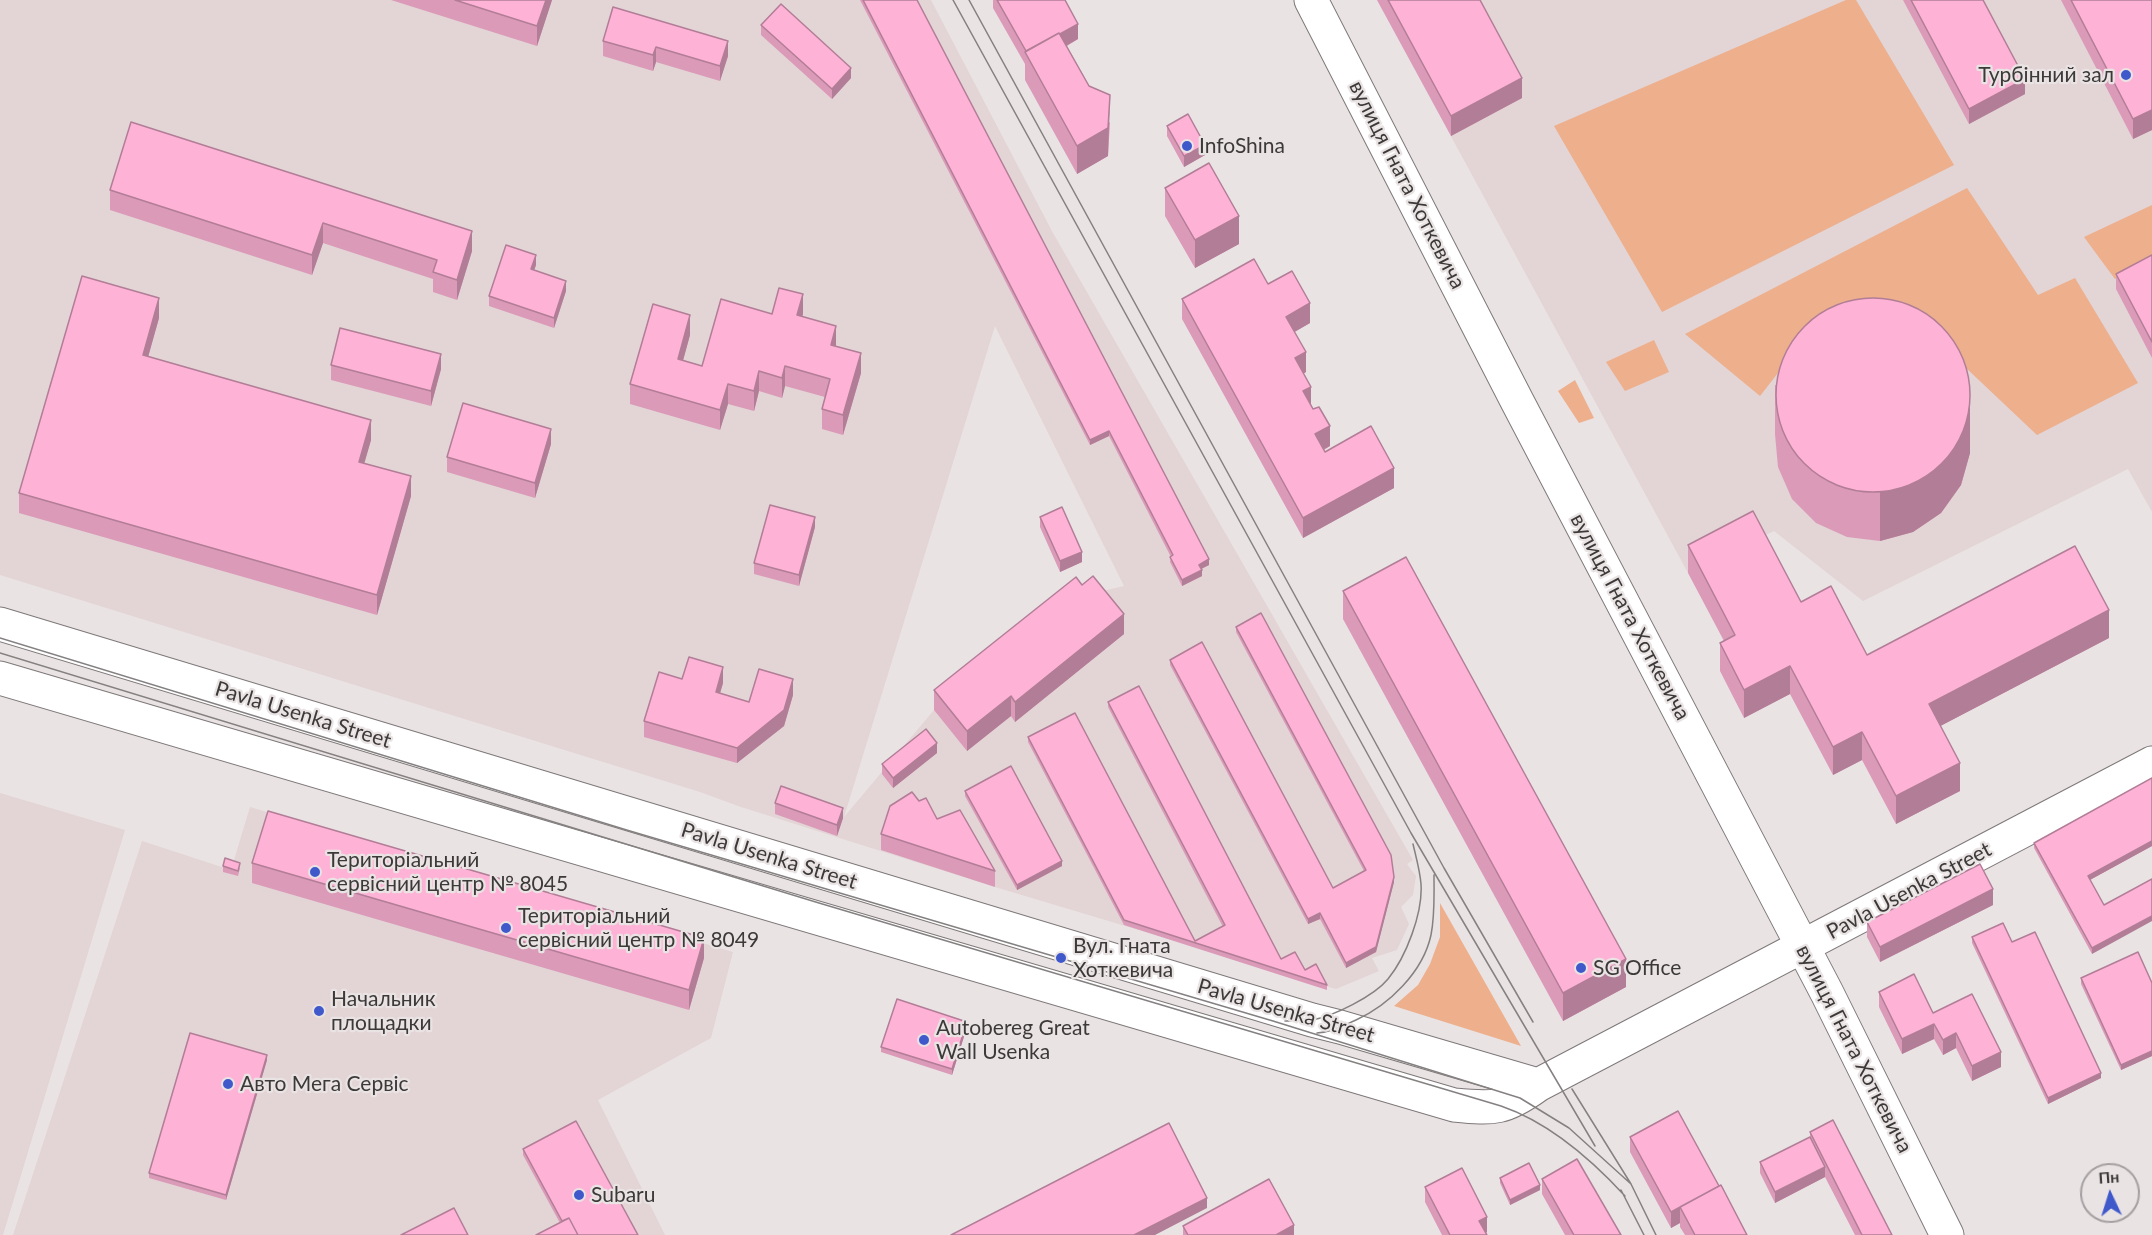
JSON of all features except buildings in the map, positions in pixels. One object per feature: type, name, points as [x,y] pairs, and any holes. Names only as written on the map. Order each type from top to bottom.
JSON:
[{"type":"street","name":"вулиця Гната Хоткевича","points":[[1311,0],[1802,947],[1947,1235]]},
{"type":"street","name":"Pavla Usenka Street","points":[[0,624],[1301,1017],[1538,1085]]},
{"type":"street","name":"Pavla Usenka Street","points":[[0,678],[1454,1105],[1472,1107],[1510,1104],[1538,1085],[2152,764]]},
{"type":"shaded area","points":[[0,0],[931,0],[1053,233],[1413,860],[1407,864],[1416,876],[1413,895],[1401,907],[1409,924],[1397,950],[1372,958],[1379,971],[1336,989],[995,887],[700,792],[0,575]],"holes":[[[995,326],[1124,586],[1076,597],[934,710],[844,817]]]},
{"type":"shaded area","points":[[1377,0],[2152,0],[2152,512],[2128,469],[1863,601],[1774,531],[1688,573]]},
{"type":"shaded area","points":[[1846,0],[1856,0],[1954,165],[1662,312],[1554,126]]},
{"type":"shaded area","points":[[1967,188],[2038,295],[2075,278],[2138,383],[2037,435],[1928,332],[1792,355],[1760,396],[1685,334]]},
{"type":"shaded area","points":[[2152,205],[2152,261],[2115,279],[2084,237]]},
{"type":"shaded area","points":[[1654,340],[1669,372],[1625,391],[1606,362]]},
{"type":"shaded area","points":[[1575,380],[1594,418],[1579,423],[1558,391]]},
{"type":"shaded area","points":[[0,793],[125,830],[3,1235],[0,1235]]},
{"type":"shaded area","points":[[250,807],[733,952],[711,1038],[598,1100],[665,1235],[13,1235],[142,841],[231,870]]},
{"type":"shaded area","points":[[1440,903],[1521,1046],[1394,1006],[1418,985],[1430,964],[1440,937]]},
{"type":"tram line","points":[[953,0],[1411,833],[1595,1146]]},
{"type":"tram line","points":[[969,0],[1444,868],[1533,1022]]},
{"type":"tram line","points":[[0,638],[630,831],[1273,1021],[1520,1098],[1569,1128],[1631,1184]]},
{"type":"tram line","points":[[0,653],[819,903],[1501,1106],[1535,1122],[1568,1143],[1625,1196]]},
{"type":"tram line","points":[[1285,1021],[1309,1021],[1342,1010],[1373,992],[1395,970],[1412,934],[1421,896],[1419,869],[1413,844]]},
{"type":"tram line","points":[[1317,1033],[1356,1020],[1381,1006],[1403,986],[1421,962],[1431,935],[1434,912],[1434,875]]},
{"type":"tram line","points":[[1572,1089],[1631,1184],[1656,1235]]},
{"type":"tram line","points":[[1621,1190],[1644,1235]]},
{"type":"place","name":"Турбінний зал","points":[[2126,75]]},
{"type":"place","name":"InfoShina","points":[[1187,146]]},
{"type":"place","name":"Територіальний сервісний центр № 8045","points":[[315,872]]},
{"type":"place","name":"Територіальний сервісний центр № 8049","points":[[506,928]]},
{"type":"place","name":"Вул. Гната Хоткевича","points":[[1061,958]]},
{"type":"place","name":"SG Office","points":[[1581,968]]},
{"type":"place","name":"Начальник площадки","points":[[319,1011]]},
{"type":"place","name":"Autobereg Great Wall Usenka","points":[[924,1040]]},
{"type":"place","name":"Авто Мега Сервіс","points":[[228,1084]]},
{"type":"place","name":"Subaru","points":[[579,1195]]}]
